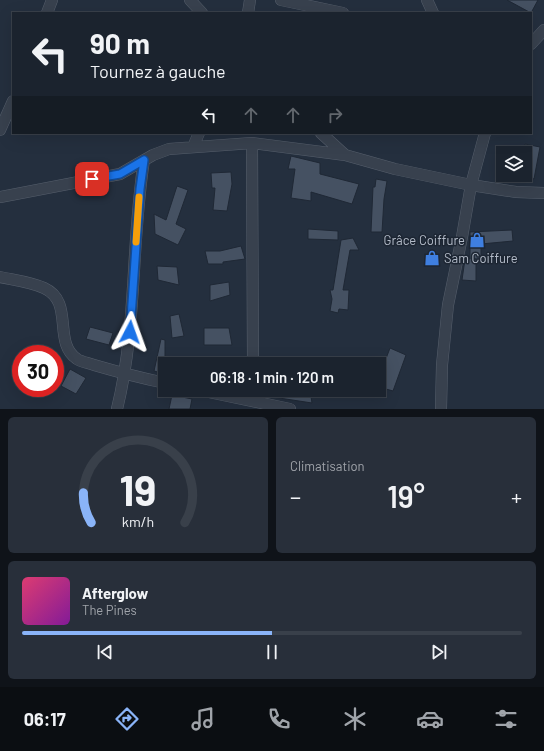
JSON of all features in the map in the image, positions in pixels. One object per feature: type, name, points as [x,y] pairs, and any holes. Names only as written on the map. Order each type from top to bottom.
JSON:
[{"type":"street","points":[[47,12],[52,0]]},
{"type":"street","points":[[190,0],[201,12]]},
{"type":"street","points":[[248,12],[250,0]]},
{"type":"street","points":[[281,0],[338,12]]},
{"type":"street","points":[[427,0],[433,12]]},
{"type":"street","points":[[532,42],[538,32]]},
{"type":"street","points":[[0,130],[12,102]]},
{"type":"street","points":[[193,147],[199,134]]},
{"type":"street","points":[[322,134],[345,155]]},
{"type":"street","points":[[441,409],[442,365],[448,305],[462,237],[470,185],[485,134]]},
{"type":"street","points":[[252,143],[253,357]]},
{"type":"street","points":[[0,197],[120,174],[144,160],[169,149],[252,143],[345,155],[395,169],[470,185],[516,192],[544,193]]},
{"type":"street","points":[[117,409],[129,348],[140,189],[144,160]]},
{"type":"street","points":[[0,277],[45,288],[55,296],[61,308],[64,325],[63,340],[67,349],[77,359],[125,374],[158,381]]},
{"type":"street","points":[[234,397],[290,409]]},
{"type":"building","points":[[507,0],[538,0],[532,12]]},
{"type":"building","points":[[525,144],[540,147],[534,179],[532,178],[532,146],[525,146]]},
{"type":"building","points":[[291,156],[320,163],[320,174],[359,184],[352,204],[311,192],[311,201],[291,198],[295,169],[288,169]]},
{"type":"building","points":[[231,172],[232,184],[227,211],[213,210],[215,188],[212,188],[211,173]]},
{"type":"building","points":[[376,179],[387,181],[384,199],[382,232],[371,232],[373,187],[375,187]]},
{"type":"building","points":[[177,186],[188,190],[176,224],[186,229],[178,245],[155,234],[154,214],[166,220]]},
{"type":"building","points":[[308,229],[338,231],[338,240],[308,239]]},
{"type":"building","points":[[512,230],[513,241],[481,244],[481,259],[476,259],[476,281],[462,280],[465,259],[470,259],[470,232]]},
{"type":"building","points":[[353,238],[359,250],[350,250],[343,290],[349,290],[348,310],[339,309],[338,313],[330,311],[332,299],[330,290],[333,290],[341,240]]},
{"type":"building","points":[[241,246],[245,259],[223,262],[223,264],[208,264],[205,251],[220,251]]},
{"type":"building","points":[[157,266],[177,267],[179,285],[158,280]]},
{"type":"building","points":[[229,282],[230,295],[210,301],[210,285]]},
{"type":"building","points":[[179,314],[184,336],[172,338],[170,316]]},
{"type":"building","points":[[90,327],[113,333],[109,345],[86,339]]},
{"type":"building","points":[[204,328],[229,328],[232,345],[204,345]]},
{"type":"building","points":[[161,339],[165,340],[165,357],[158,357],[158,372],[154,371]]},
{"type":"building","points":[[390,348],[406,355],[393,391],[386,389],[386,359]]},
{"type":"building","points":[[70,369],[86,378],[76,394],[64,388],[64,380]]},
{"type":"building","points":[[172,397],[192,399],[190,409],[169,409]]},
{"type":"building","points":[[273,397],[311,397],[312,403]]},
{"type":"slow traffic","points":[[136,242],[139,197]]},
{"type":"place","name":"Grâce Coiffure","points":[[477,240]]},
{"type":"place","name":"Sam Coiffure","points":[[432,258]]},
{"type":"route","points":[[92,179],[120,174],[144,160],[140,189],[130,332]]}]
